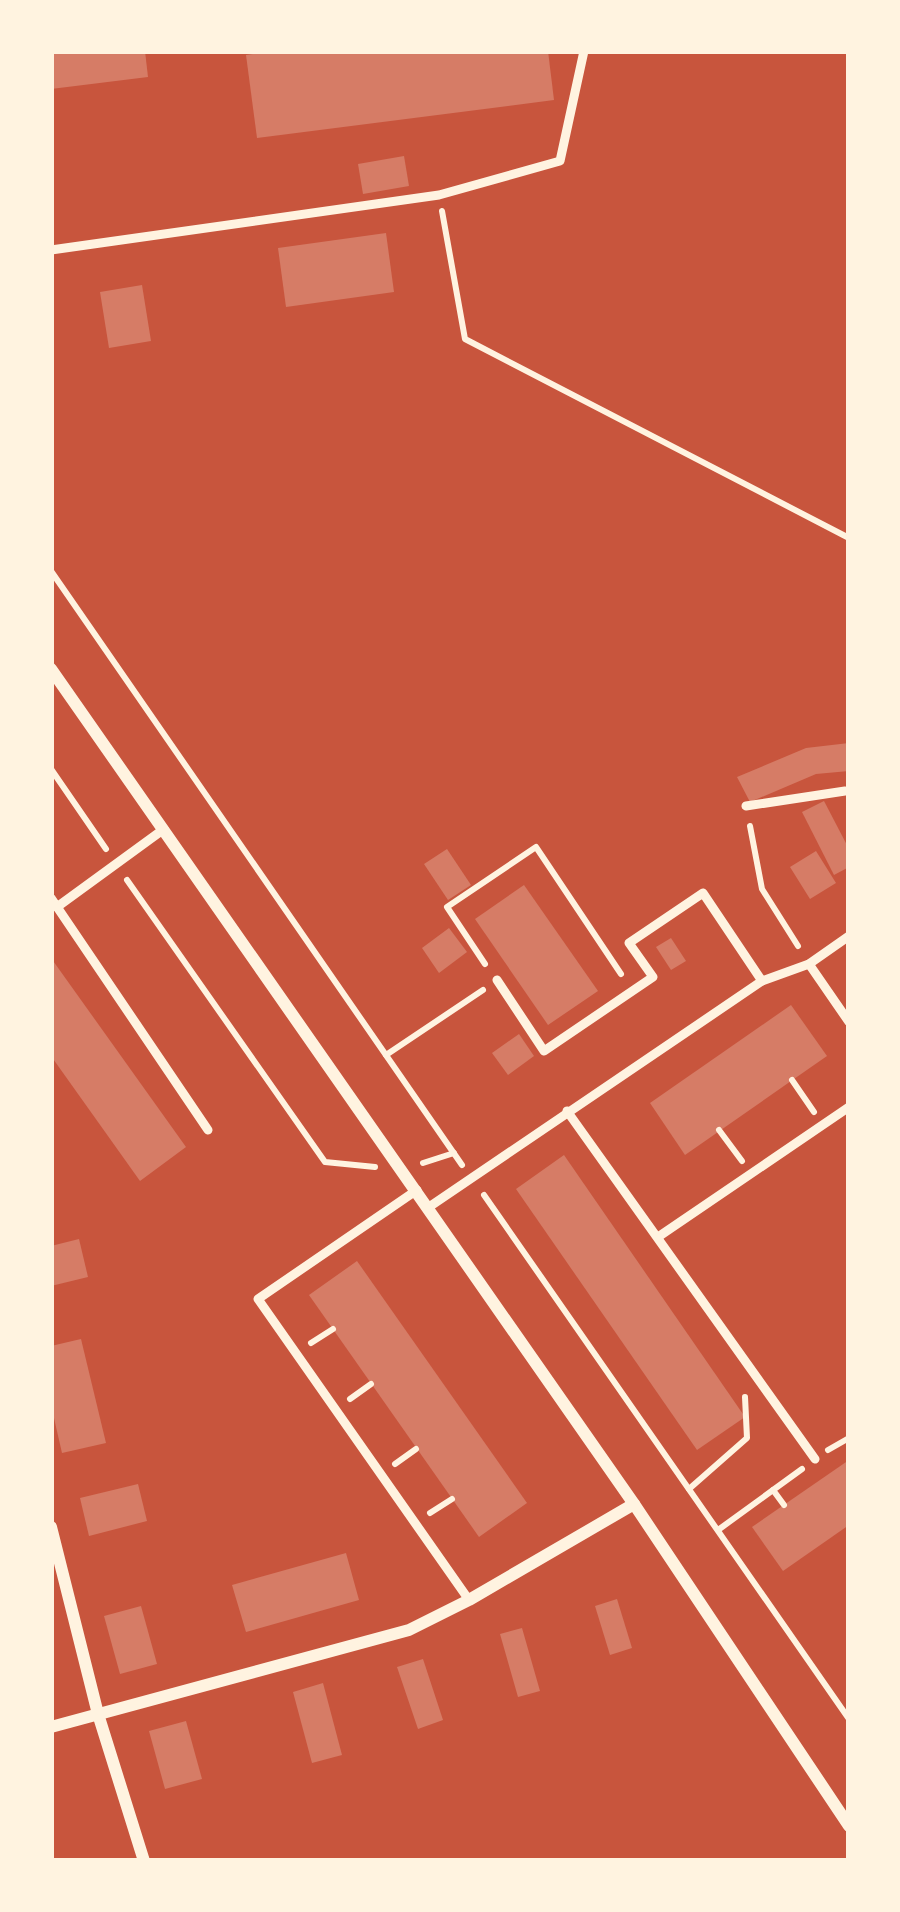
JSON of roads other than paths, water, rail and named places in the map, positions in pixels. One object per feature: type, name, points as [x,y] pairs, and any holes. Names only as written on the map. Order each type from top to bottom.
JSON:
[{"type":"street","points":[[51,669],[634,1504],[849,1826]]},
{"type":"street","points":[[51,1726],[409,1630],[634,1504]]},
{"type":"street","points":[[51,1527],[98,1714],[144,1861]]},
{"type":"lane","points":[[51,250],[440,195],[560,161],[584,51]]},
{"type":"lane","points":[[746,806],[848,794]]},
{"type":"lane","points":[[164,829],[54,902],[208,1130]]},
{"type":"lane","points":[[497,980],[544,1051],[652,977],[629,943],[703,893],[762,981]]},
{"type":"lane","points":[[429,1207],[762,981],[809,964],[849,936]]},
{"type":"lane","points":[[809,964],[849,1022]]},
{"type":"lane","points":[[658,1237],[849,1107]]},
{"type":"lane","points":[[567,1112],[815,1459]]},
{"type":"lane","points":[[417,1190],[258,1299],[469,1600]]}]
